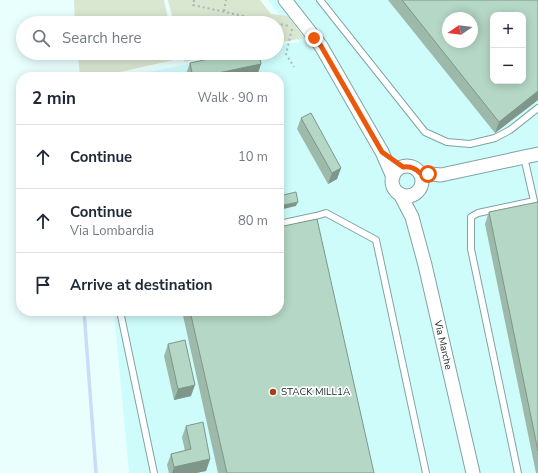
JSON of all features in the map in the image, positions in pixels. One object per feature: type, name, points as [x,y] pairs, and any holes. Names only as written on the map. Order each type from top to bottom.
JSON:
[{"type":"street","points":[[285,0],[321,46],[382,152],[393,177]]},
{"type":"street","points":[[382,152],[403,167]]},
{"type":"street","points":[[420,173],[441,175],[538,154]]},
{"type":"street","points":[[417,191],[422,183],[422,178],[417,170],[408,166],[398,169],[395,172],[392,182],[393,187],[404,196],[409,196],[417,191],[441,175]]},
{"type":"street","name":"Via Marche","points":[[412,217],[417,191]]},
{"type":"street","name":"Via Marche","points":[[400,194],[412,217],[425,265],[473,473]]},
{"type":"lane","points":[[320,0],[425,132],[447,142],[470,144],[495,138],[510,130],[538,108]]},
{"type":"lane","points":[[518,473],[471,249],[471,217],[478,213],[536,200],[524,157]]},
{"type":"lane","points":[[284,223],[326,213],[376,240],[426,473]]},
{"type":"lane","points":[[121,316],[154,473]]},
{"type":"path","points":[[194,0],[193,5],[247,16]]},
{"type":"path","points":[[224,11],[226,0]]},
{"type":"path","points":[[284,24],[293,26],[286,54],[294,67]]},
{"type":"shaded area","points":[[268,0],[538,0],[538,473],[129,473],[114,316],[284,316],[284,72],[149,72],[209,60],[284,60],[284,45],[300,42],[284,21],[284,16],[280,16]]},
{"type":"green space","points":[[74,0],[164,0],[167,16],[75,16]]},
{"type":"green space","points":[[168,0],[260,0],[271,14],[288,16],[304,38],[284,42],[284,16],[172,16]]},
{"type":"green space","points":[[79,60],[174,60],[120,72],[80,72]]},
{"type":"building","points":[[402,0],[538,0],[538,91],[499,122]]},
{"type":"building","points":[[204,60],[260,60],[261,64],[223,72],[192,72],[190,63]]},
{"type":"building","points":[[311,113],[341,168],[332,173],[301,118]]},
{"type":"building","points":[[296,192],[298,202],[284,205],[284,195]]},
{"type":"building","points":[[538,202],[538,451],[489,212]]},
{"type":"building","name":"STACK MILL1A","points":[[317,219],[374,473],[227,473],[191,316],[284,316],[284,226]]},
{"type":"building","points":[[185,340],[195,385],[178,389],[168,344]]},
{"type":"building","points":[[203,422],[210,459],[174,467],[171,454],[191,449],[186,426]]},
{"type":"waterway","points":[[84,316],[96,473]]},
{"type":"place","name":"STACK MILL1A","points":[[273,392]]},
{"type":"route","points":[[314,38],[321,46],[382,152],[403,167],[412,167],[420,173],[428,174]]}]
